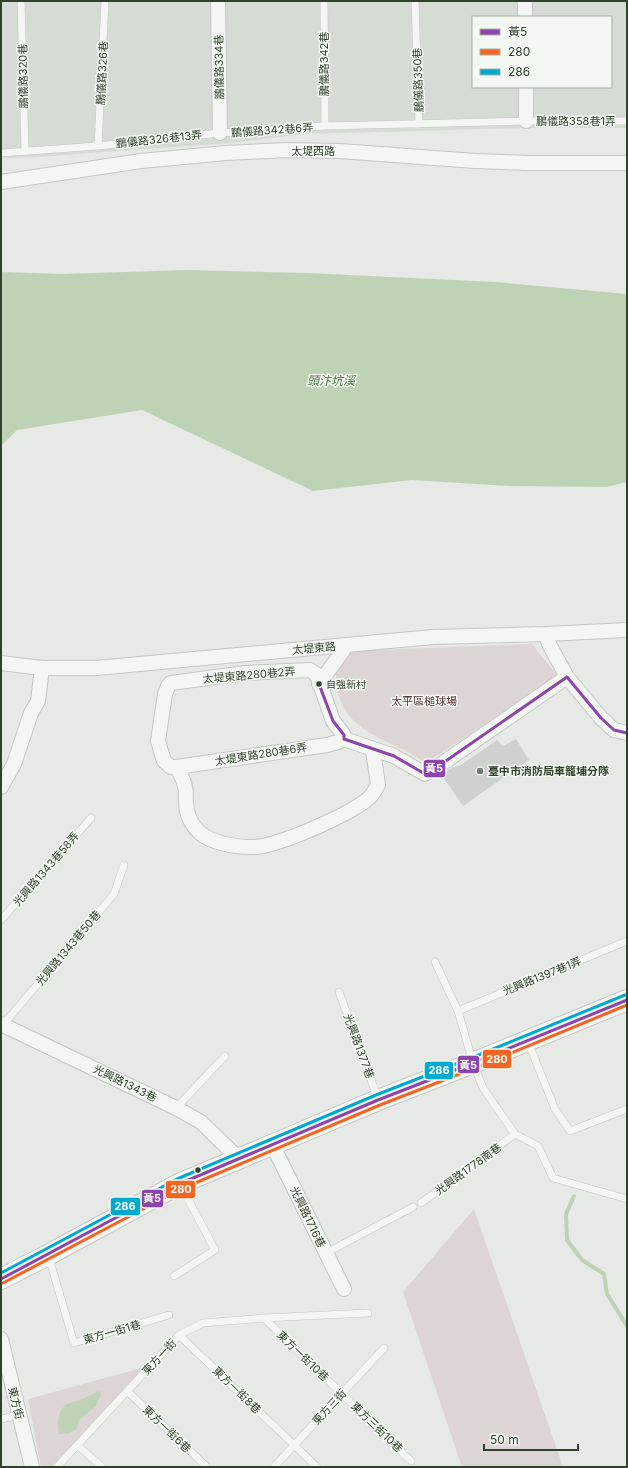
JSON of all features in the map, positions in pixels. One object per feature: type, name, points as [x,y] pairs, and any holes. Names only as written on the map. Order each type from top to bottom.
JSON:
[{"type":"main road","points":[[1,1279],[179,1184],[378,1100],[627,1000]]},
{"type":"street","name":"鵬儀路334巷","points":[[218,1],[220,133]]},
{"type":"street","points":[[525,1],[526,16]]},
{"type":"street","points":[[526,88],[526,121]]},
{"type":"street","name":"太堤西路","points":[[1,182],[141,161],[226,153],[287,150],[340,151],[475,161],[528,163],[627,163]]},
{"type":"street","name":"太堤東路","points":[[1,663],[42,668],[96,668],[343,650],[433,637],[627,630]]},
{"type":"street","points":[[546,634],[549,644],[567,677],[601,718],[614,730],[627,733]]},
{"type":"street","points":[[343,650],[320,684],[333,720],[344,735],[344,738],[373,750],[394,756],[425,774],[567,677]]},
{"type":"street","points":[[1,787],[14,764],[31,714],[38,702],[42,668]]},
{"type":"street","name":"太堤東路280巷2弄","points":[[177,767],[171,767],[164,761],[158,741],[165,694],[171,683],[245,673],[310,670],[317,675],[320,684]]},
{"type":"street","name":"太堤東路280巷6弄","points":[[177,767],[326,745],[338,742],[344,738]]},
{"type":"street","points":[[177,767],[186,788],[187,814],[199,832],[207,838],[236,847],[262,846],[316,827],[339,816],[370,797],[378,785],[373,750]]},
{"type":"street","name":"光興路1343巷","points":[[2,1024],[176,1108],[201,1122],[238,1158]]},
{"type":"street","name":"光興路1716巷","points":[[272,1144],[344,1289]]},
{"type":"street","name":"東方街","points":[[1,1339],[32,1467]]},
{"type":"lane","name":"鵬儀路320巷","points":[[22,1],[25,151]]},
{"type":"lane","name":"鵬儀路326巷","points":[[98,146],[105,1]]},
{"type":"lane","name":"鵬儀路342巷","points":[[324,1],[324,126]]},
{"type":"lane","name":"鵬儀路350巷","points":[[415,1],[419,124],[526,121]]},
{"type":"lane","name":"鵬儀路358巷1弄","points":[[526,121],[627,121]]},
{"type":"lane","name":"鵬儀路342巷6弄","points":[[220,133],[324,126],[419,124]]},
{"type":"lane","name":"鵬儀路326巷13弄","points":[[1,153],[98,146],[220,133]]},
{"type":"lane","name":"光興路1343巷58弄","points":[[1,920],[91,818]]},
{"type":"lane","name":"光興路1343巷50巷","points":[[2,1024],[114,894],[124,864]]},
{"type":"lane","name":"光興路1397巷1弄","points":[[458,1011],[627,941]]},
{"type":"lane","points":[[436,962],[458,1011],[473,1063],[483,1088],[515,1134],[538,1146],[553,1178],[627,1199]]},
{"type":"lane","name":"光興路1377巷","points":[[339,992],[378,1100]]},
{"type":"lane","points":[[528,1040],[556,1109],[570,1132],[627,1109]]},
{"type":"lane","points":[[176,1108],[225,1056]]},
{"type":"lane","name":"光興路1778南巷","points":[[421,1203],[515,1134]]},
{"type":"lane","points":[[174,1276],[215,1250],[179,1184]]},
{"type":"lane","points":[[326,1253],[413,1207]]},
{"type":"lane","name":"東方一街1巷","points":[[46,1256],[50,1261],[74,1343],[169,1315]]},
{"type":"lane","name":"東方一街","points":[[57,1467],[179,1335],[203,1323],[264,1318],[368,1313]]},
{"type":"lane","name":"東方一街10巷","points":[[264,1318],[342,1394]]},
{"type":"lane","name":"東方一街8巷","points":[[179,1335],[317,1467]]},
{"type":"lane","name":"東方三街","points":[[274,1467],[384,1348]]},
{"type":"lane","name":"東方一街6巷","points":[[127,1391],[207,1467]]},
{"type":"lane","name":"東方三街10巷","points":[[342,1394],[411,1461]]},
{"type":"lane","points":[[1,1419],[19,1414]]},
{"type":"lane","points":[[77,1445],[102,1467]]},
{"type":"shaded area","points":[[1,1],[627,1],[627,128],[523,128],[306,134],[232,143],[38,157],[1,158]]},
{"type":"green space","name":"太平區槌球場","points":[[532,644],[558,676],[426,763],[412,754],[370,733],[359,725],[349,715],[341,701],[336,684],[339,659],[350,651]]},
{"type":"green space","points":[[474,1209],[563,1467],[462,1467],[403,1292]]},
{"type":"green space","points":[[149,1366],[151,1371],[51,1467],[41,1467],[28,1399]]},
{"type":"water","name":"頭汴坑溪","points":[[188,270],[307,273],[495,282],[627,294],[627,482],[607,487],[509,486],[412,480],[313,491],[142,410],[17,430],[1,446],[1,272],[62,274]]},
{"type":"water","points":[[99,1391],[101,1394],[96,1406],[79,1420],[77,1429],[67,1434],[59,1434],[58,1425],[62,1409],[69,1403],[78,1401]]},
{"type":"building","name":"臺中市消防局車籠埔分隊","points":[[516,739],[529,760],[463,806],[441,774],[461,765],[497,740],[503,746]]},
{"type":"waterway","points":[[574,1196],[566,1214],[567,1240],[582,1260],[604,1274],[607,1294],[627,1326]]},
{"type":"transit line","name":"黃5","points":[[567,677],[601,718],[614,730],[627,733]]},
{"type":"transit line","name":"黃5","points":[[319,684],[333,721],[344,735],[344,739],[394,756],[425,774],[567,677]]},
{"type":"transit line","name":"286","points":[[1,1273],[177,1179],[376,1095],[625,995]]},
{"type":"transit line","name":"黃5","points":[[1,1279],[179,1184],[378,1100],[627,1000]]},
{"type":"transit line","name":"280","points":[[3,1283],[181,1189],[380,1105],[475,1068],[627,1005]]},
{"type":"place","name":"自強新村","points":[[319,684]]},
{"type":"place","name":"臺中市消防局車籠埔分隊","points":[[480,771]]}]
